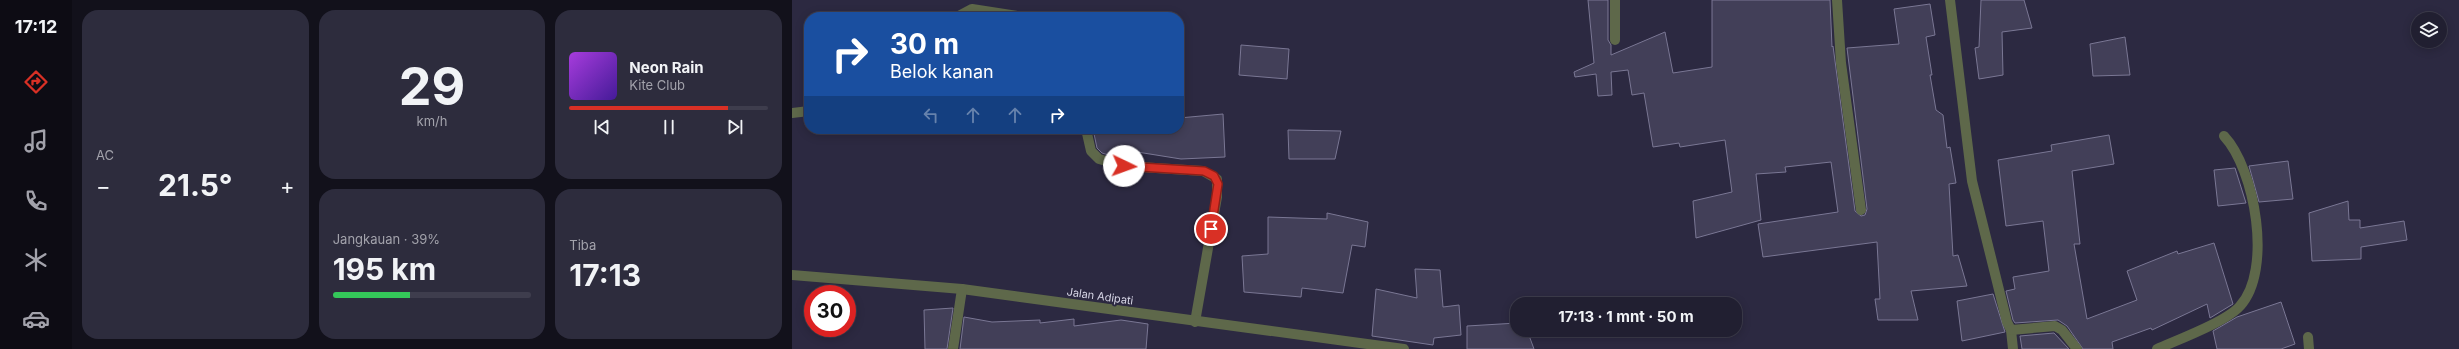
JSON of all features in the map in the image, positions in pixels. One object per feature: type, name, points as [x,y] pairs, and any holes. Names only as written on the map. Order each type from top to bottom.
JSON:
[{"type":"street","points":[[1615,0],[1615,40]]},
{"type":"street","points":[[1837,0],[1841,63],[1861,210]]},
{"type":"street","points":[[1950,0],[1972,181],[2007,322],[2011,330],[2013,349]]},
{"type":"street","points":[[967,12],[972,9],[992,12]]},
{"type":"street","points":[[792,113],[804,112]]},
{"type":"street","points":[[1087,134],[1091,151],[1098,160],[1124,166],[1204,171],[1217,179],[1216,198],[1195,322]]},
{"type":"street","points":[[2157,349],[2226,316],[2240,307],[2250,293],[2257,267],[2256,223],[2242,160],[2224,136]]},
{"type":"street","name":"Jalan Adipati","points":[[792,275],[962,289],[1195,322],[1404,349]]},
{"type":"street","points":[[953,349],[962,289]]},
{"type":"street","points":[[2011,330],[2055,326],[2062,330],[2078,349]]},
{"type":"street","points":[[2308,337],[2309,349]]},
{"type":"building","points":[[1588,0],[1608,0],[1608,40],[1611,45],[1611,55],[1665,32],[1673,73],[1712,67],[1712,0],[1830,0],[1832,47],[1833,46],[1855,211],[1861,216],[1865,215],[1867,209],[1847,48],[1899,44],[1894,9],[1930,4],[1935,35],[1926,37],[1932,75],[1930,75],[1936,110],[1943,115],[1947,148],[1950,147],[1956,183],[1949,184],[1953,256],[1958,255],[1967,286],[1911,291],[1918,320],[1878,320],[1875,299],[1880,299],[1877,242],[1763,257],[1758,224],[1838,212],[1831,162],[1785,167],[1786,172],[1756,174],[1761,220],[1696,238],[1693,201],[1732,192],[1725,140],[1680,147],[1679,143],[1653,147],[1644,93],[1632,95],[1628,70],[1611,72],[1612,95],[1598,96],[1596,74],[1575,77],[1574,72],[1594,63]]},
{"type":"building","points":[[1981,0],[2024,0],[2032,28],[2002,32],[2003,75],[1979,79],[1975,48],[1979,47]]},
{"type":"building","points":[[2125,37],[2130,75],[2093,76],[2090,44]]},
{"type":"building","points":[[1241,45],[1289,49],[1287,79],[1239,75]]},
{"type":"building","points":[[1223,114],[1225,157],[1181,159],[1131,151],[1130,159],[1122,159],[1102,153],[1097,148],[1094,134],[1184,134],[1184,118]]},
{"type":"building","points":[[1288,130],[1341,131],[1335,159],[1289,159]]},
{"type":"building","points":[[2109,135],[2114,164],[2072,171],[2080,244],[2074,244],[2087,319],[2137,300],[2127,271],[2177,251],[2178,254],[2214,243],[2233,304],[2210,318],[2207,304],[2152,330],[2151,328],[2112,342],[2113,349],[2083,349],[2067,326],[2058,320],[2015,323],[2013,320],[2006,291],[2015,289],[2013,277],[2049,271],[2043,221],[2006,226],[1998,160],[2052,151],[2051,145]]},
{"type":"building","points":[[2288,161],[2293,199],[2259,202],[2249,166]]},
{"type":"building","points":[[2235,168],[2246,203],[2218,206],[2214,170]]},
{"type":"building","points":[[2348,201],[2349,220],[2360,220],[2360,228],[2404,221],[2407,240],[2361,247],[2361,259],[2312,261],[2309,213]]},
{"type":"building","points":[[1327,213],[1368,222],[1365,247],[1352,245],[1343,293],[1302,288],[1301,297],[1244,292],[1242,256],[1268,254],[1268,217],[1327,219]]},
{"type":"building","points":[[1415,269],[1440,270],[1443,307],[1459,305],[1461,335],[1434,338],[1433,345],[1372,336],[1376,289],[1417,298]]},
{"type":"building","points":[[1993,294],[2005,332],[1962,341],[1957,301]]},
{"type":"building","points":[[2281,302],[2295,344],[2281,349],[2217,349],[2213,331],[2237,317]]},
{"type":"building","points":[[953,308],[947,349],[925,349],[924,310]]},
{"type":"building","points":[[964,317],[992,322],[1040,320],[1040,323],[1074,319],[1074,326],[1121,320],[1148,324],[1146,349],[960,349]]},
{"type":"building","points":[[1510,323],[1510,337],[1530,337],[1534,349],[1467,349],[1467,326]]},
{"type":"building","points":[[2054,333],[2069,349],[2022,349],[2020,336]]},
{"type":"route","points":[[1124,166],[1204,171],[1210,173],[1217,179],[1218,184],[1211,229]]}]
